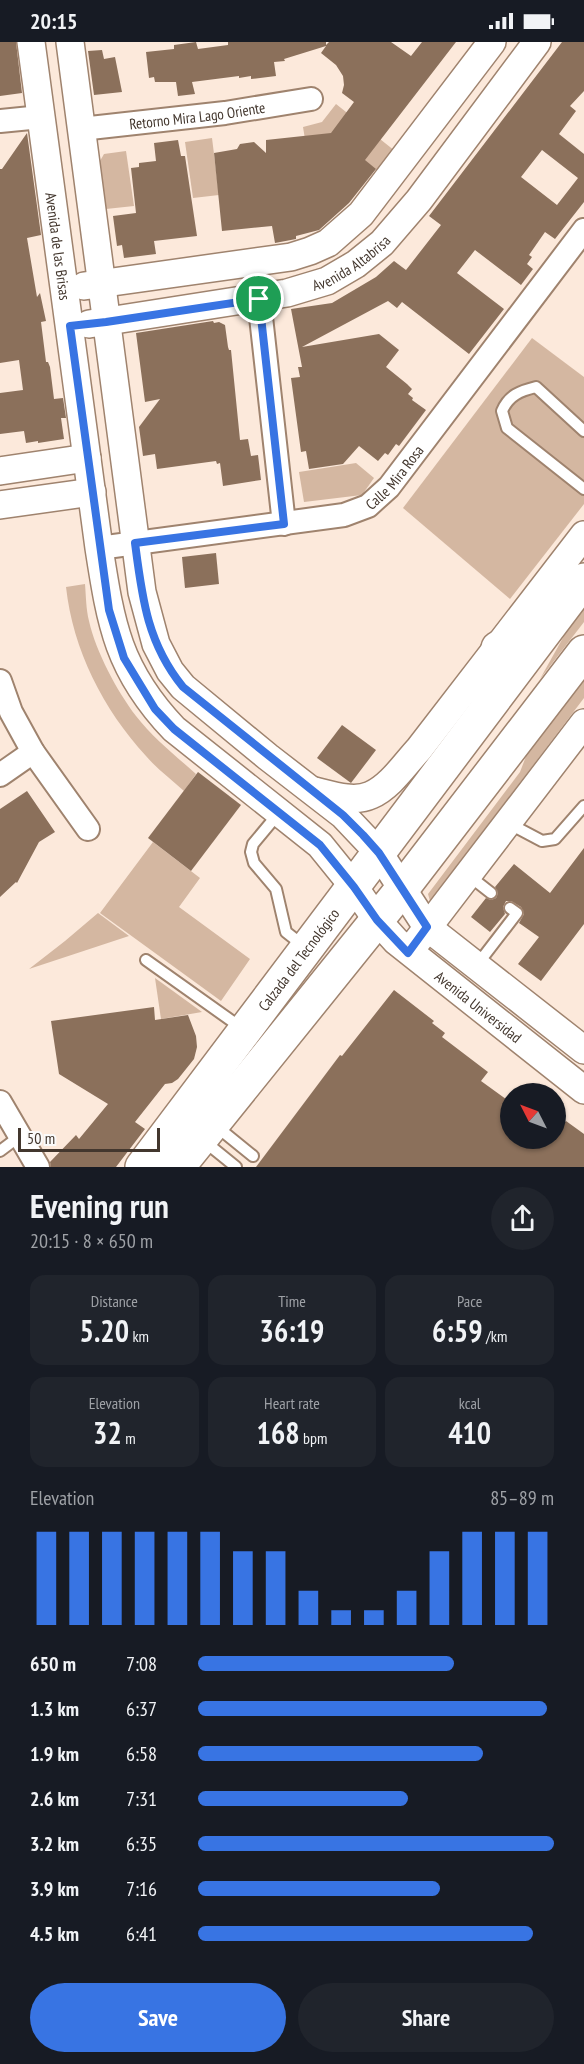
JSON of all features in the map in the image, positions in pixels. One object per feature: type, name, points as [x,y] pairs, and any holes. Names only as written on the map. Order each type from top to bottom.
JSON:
[{"type":"main road","name":"Calzada del Tecnológico","points":[[142,1167],[584,580]]},
{"type":"main road","points":[[487,707],[498,648]]},
{"type":"main road","points":[[178,1167],[402,889],[584,652]]},
{"type":"street","name":"Avenida de las Brisas","points":[[31,42],[99,548],[109,610],[124,658],[155,709],[174,729],[320,845],[377,920]]},
{"type":"street","points":[[70,42],[135,543],[147,616],[156,644],[170,671],[199,702],[343,815],[379,853],[427,927],[584,1050]]},
{"type":"street","name":"Avenida Altabrisa","points":[[65,289],[291,257],[310,252],[328,243],[361,214],[492,42]]},
{"type":"street","name":"Avenida Altabrisa","points":[[70,326],[287,293],[327,281],[356,264],[382,243],[419,200],[537,42]]},
{"type":"street","name":"Retorno Mira Lago Oriente","points":[[81,129],[225,113],[311,99]]},
{"type":"street","points":[[0,122],[41,117]]},
{"type":"street","name":"Calle Mira Rosa","points":[[99,548],[344,515],[359,511],[376,501],[584,230]]},
{"type":"street","points":[[259,299],[284,524]]},
{"type":"street","points":[[0,471],[87,458]]},
{"type":"street","points":[[0,505],[92,492]]},
{"type":"street","points":[[310,790],[352,798],[370,796],[389,782],[498,648],[584,535]]},
{"type":"street","points":[[0,681],[11,712],[33,752],[88,829]]},
{"type":"street","points":[[408,953],[584,723]]},
{"type":"street","points":[[0,775],[33,752]]},
{"type":"street","name":"Avenida Universidad","points":[[377,920],[408,953],[584,1090]]},
{"type":"street","points":[[0,1102],[38,1167]]},
{"type":"lane","points":[[584,430],[536,387],[522,390],[507,399],[502,411],[507,428],[584,489]]},
{"type":"lane","points":[[507,823],[542,841],[555,839],[584,806]]},
{"type":"lane","points":[[279,813],[253,844],[251,852],[254,863],[276,889],[286,932],[307,949]]},
{"type":"lane","points":[[468,874],[491,893]]},
{"type":"lane","points":[[476,966],[517,914],[510,908]]},
{"type":"lane","points":[[146,960],[246,1031]]},
{"type":"lane","points":[[207,1131],[254,1156]]},
{"type":"lane","points":[[207,1131],[236,1167]]},
{"type":"lane","points":[[0,1151],[20,1136]]},
{"type":"shaded area","points":[[336,104],[395,151],[379,172],[331,133],[312,182],[303,127],[322,122]]},
{"type":"shaded area","points":[[212,138],[219,195],[193,198],[185,142]]},
{"type":"shaded area","points":[[126,151],[134,206],[106,209],[100,161],[104,154]]},
{"type":"shaded area","points":[[532,338],[584,377],[584,504],[510,599],[403,508]]},
{"type":"shaded area","points":[[356,463],[374,478],[362,495],[304,502],[299,472]]},
{"type":"shaded area","points":[[85,584],[87,612],[92,633],[115,683],[143,724],[196,774],[184,791],[155,765],[131,738],[116,719],[92,678],[75,633],[66,587]]},
{"type":"shaded area","points":[[584,608],[584,622],[540,679],[569,627]]},
{"type":"shaded area","points":[[584,666],[584,698],[430,901],[428,894],[520,772],[538,725]]},
{"type":"shaded area","points":[[153,842],[200,878],[179,907],[250,959],[221,1001],[100,913]]},
{"type":"shaded area","points":[[98,913],[129,936],[29,969],[65,941]]},
{"type":"shaded area","points":[[155,978],[202,1012],[161,1019]]},
{"type":"building","points":[[0,42],[16,42],[22,93],[0,96]]},
{"type":"building","points":[[196,42],[198,49],[228,45],[228,42],[326,42],[326,45],[329,42],[391,42],[411,56],[422,42],[456,42],[365,160],[376,169],[349,203],[319,230],[296,236],[296,239],[275,243],[272,226],[222,231],[214,153],[237,149],[240,144],[254,142],[266,153],[266,140],[331,133],[354,102],[342,93],[343,76],[336,65],[321,53],[326,46],[284,59],[285,61],[274,62],[276,76],[251,79],[251,76],[239,78],[239,76],[192,82],[195,94],[178,96],[176,82],[155,82],[154,77],[149,78],[146,52],[174,49],[174,45]]},
{"type":"building","points":[[562,42],[584,42],[584,91],[570,106],[576,111],[559,134],[584,154],[584,202],[555,239],[545,232],[529,255],[532,257],[527,264],[533,269],[521,285],[475,250],[457,273],[504,309],[469,354],[402,302],[397,308],[388,301],[302,347],[379,334],[399,350],[386,367],[412,389],[408,394],[413,398],[412,400],[426,410],[399,446],[396,444],[388,455],[385,453],[378,461],[359,446],[343,464],[309,469],[306,451],[301,452],[291,378],[300,377],[298,367],[302,367],[291,309],[332,303],[376,277],[394,261],[406,270],[441,225],[429,216]],"holes":[[[542,150],[578,178],[557,205],[521,177]]]},
{"type":"building","points":[[102,50],[104,59],[115,57],[122,92],[94,95],[88,51]]},
{"type":"building","points":[[27,133],[41,235],[27,238],[37,297],[40,293],[46,321],[41,322],[54,399],[63,398],[66,418],[61,418],[64,439],[38,443],[38,441],[26,443],[24,431],[0,434],[0,393],[23,390],[19,360],[0,363],[0,169]]},
{"type":"building","points":[[178,140],[181,156],[185,156],[197,236],[154,241],[156,254],[124,258],[122,245],[117,246],[113,216],[136,213],[131,168],[139,167],[139,163],[156,161],[154,143]]},
{"type":"building","points":[[213,321],[225,325],[228,347],[231,350],[240,440],[248,439],[251,456],[258,455],[261,480],[223,486],[220,463],[217,464],[216,461],[157,469],[155,454],[143,456],[139,427],[160,399],[145,402],[136,333]]},
{"type":"building","points":[[216,553],[219,584],[185,588],[182,557]]},
{"type":"building","points":[[342,725],[376,750],[351,783],[317,758]]},
{"type":"building","points":[[198,772],[241,805],[191,871],[148,838]]},
{"type":"building","points":[[27,791],[55,832],[39,842],[17,883],[0,897],[0,809]]},
{"type":"building","points":[[584,848],[584,924],[541,981],[518,964],[539,937],[519,923],[524,914],[521,907],[511,901],[506,901],[503,907],[505,914],[490,932],[471,917],[486,898],[491,900],[496,898],[498,893],[495,887],[514,864],[550,893]]},
{"type":"building","points":[[394,990],[434,1021],[432,1023],[445,1033],[442,1037],[488,1072],[481,1081],[500,1095],[500,1149],[566,1149],[566,1121],[584,1134],[584,1167],[256,1167],[340,1055],[342,1056]]},
{"type":"building","points":[[154,1007],[155,1020],[188,1015],[196,1036],[197,1047],[194,1059],[178,1079],[165,1084],[135,1122],[145,1129],[116,1167],[51,1167],[50,1162],[76,1135],[79,1139],[108,1104],[59,1074],[51,1021]]},
{"type":"route","points":[[259,299],[284,524],[135,543],[147,616],[156,644],[170,671],[183,687],[343,815],[379,853],[413,909],[427,927],[408,953],[377,920],[320,845],[174,729],[155,709],[124,658],[109,610],[70,326],[259,299]]}]
